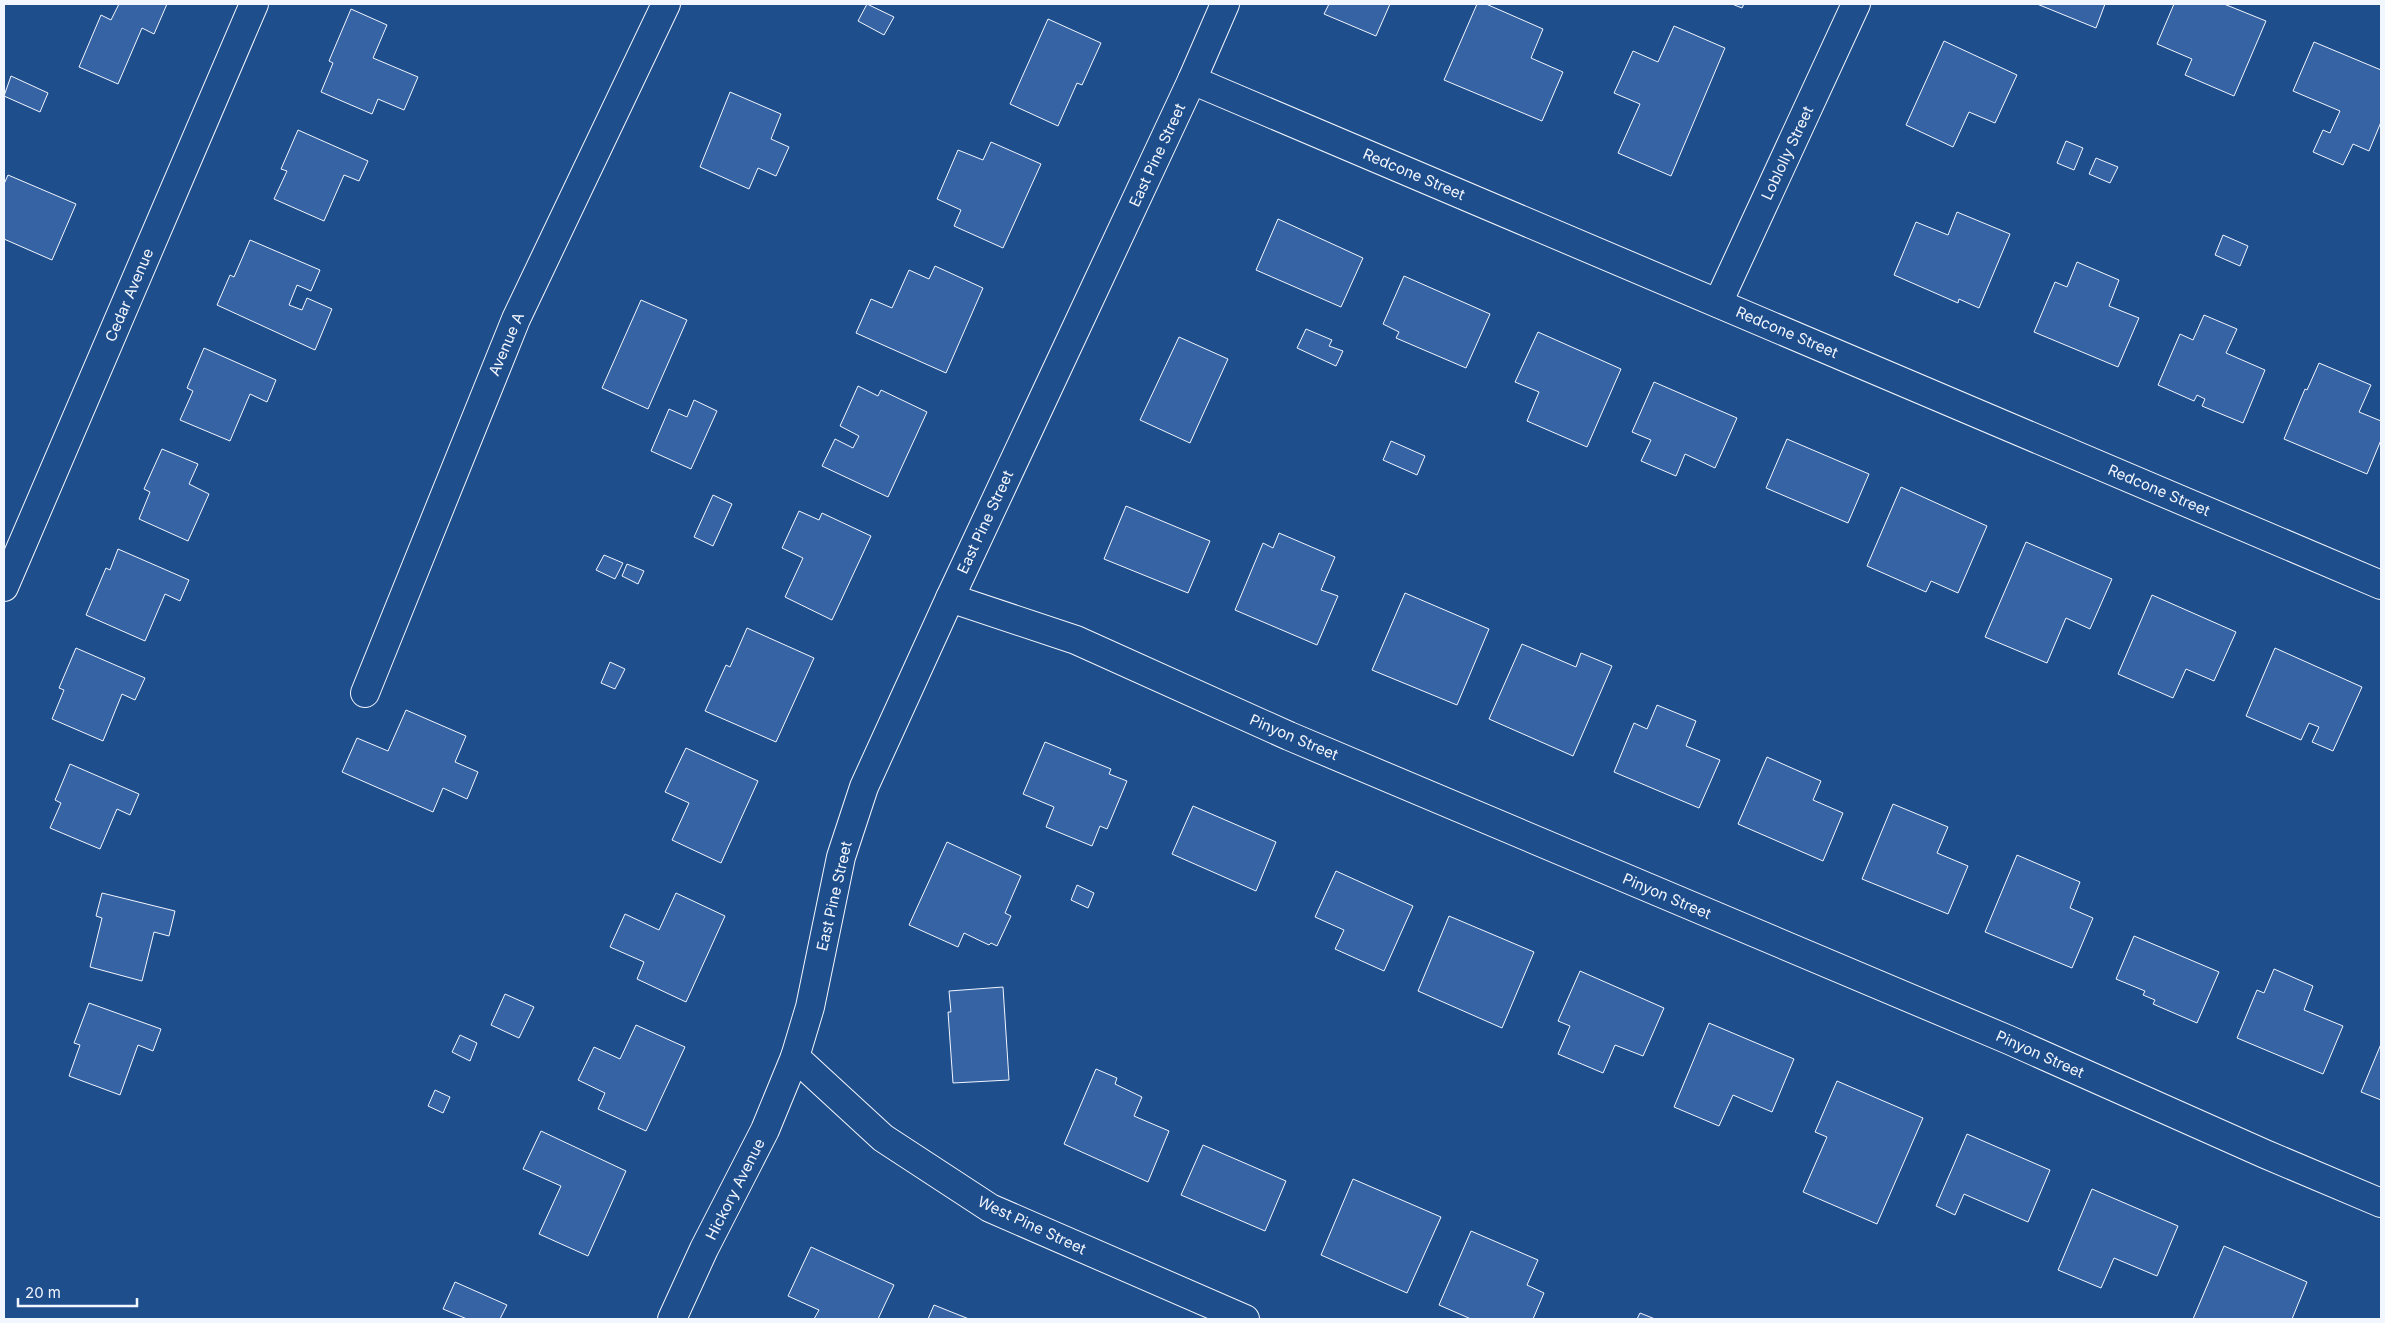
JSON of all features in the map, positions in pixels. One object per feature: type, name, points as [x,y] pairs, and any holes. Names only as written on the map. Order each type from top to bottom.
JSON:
[{"type":"street","name":"Cedar Avenue","points":[[4,587],[254,4]]},
{"type":"street","name":"Avenue A","points":[[365,693],[516,319],[666,4]]},
{"type":"street","name":"East Pine Street","points":[[795,1057],[810,1007],[841,857],[864,787],[950,598],[1192,80],[1225,4]]},
{"type":"street","name":"Loblolly Street","points":[[1718,303],[1856,4]]},
{"type":"street","name":"Redcone Street","points":[[1192,80],[2381,585]]},
{"type":"street","name":"Pinyon Street","points":[[950,598],[1076,640],[1289,736],[2009,1040],[2265,1154],[2381,1203]]},
{"type":"street","name":"Hickory Avenue","points":[[672,1319],[704,1249],[765,1130],[795,1057]]},
{"type":"street","name":"West Pine Street","points":[[795,1057],[883,1138],[990,1208],[1245,1319]]},
{"type":"building","points":[[119,4],[167,4],[154,34],[142,28],[118,84],[79,67],[101,15],[111,20]]},
{"type":"building","points":[[867,4],[894,17],[884,35],[858,21]]},
{"type":"building","points":[[1329,4],[1390,4],[1376,36],[1324,14]]},
{"type":"building","points":[[1477,4],[1486,4],[1543,29],[1531,58],[1563,72],[1542,121],[1444,80]]},
{"type":"building","points":[[1732,4],[1744,4],[1742,8]]},
{"type":"building","points":[[2037,4],[2105,4],[2096,28]]},
{"type":"building","points":[[2174,4],[2224,4],[2266,21],[2234,96],[2185,75],[2192,59],[2157,44]]},
{"type":"building","points":[[351,9],[387,25],[373,58],[418,77],[404,110],[378,99],[372,114],[321,92],[333,63],[329,61]]},
{"type":"building","points":[[1048,19],[1101,43],[1082,85],[1077,83],[1058,126],[1010,104]]},
{"type":"building","points":[[1674,26],[1725,48],[1671,176],[1618,153],[1640,104],[1614,93],[1633,51],[1658,62]]},
{"type":"building","points":[[1944,41],[2017,75],[1995,123],[1969,112],[1953,147],[1906,125]]},
{"type":"building","points":[[2314,42],[2381,70],[2381,122],[2369,151],[2353,144],[2343,165],[2313,152],[2323,130],[2330,133],[2340,111],[2293,91]]},
{"type":"building","points":[[11,76],[48,93],[40,112],[4,96]]},
{"type":"building","points":[[730,92],[781,114],[771,139],[789,147],[776,176],[758,168],[749,189],[700,167]]},
{"type":"building","points":[[298,130],[368,161],[359,181],[344,175],[324,221],[274,199],[287,171],[281,169]]},
{"type":"building","points":[[2066,141],[2083,148],[2074,170],[2057,163]]},
{"type":"building","points":[[991,142],[1041,164],[1003,248],[954,226],[961,210],[937,199],[958,150],[983,160]]},
{"type":"building","points":[[2096,158],[2118,167],[2110,183],[2089,174]]},
{"type":"building","points":[[8,175],[76,204],[52,260],[4,239],[4,184]]},
{"type":"building","points":[[1957,212],[2010,234],[1979,308],[1959,299],[1958,303],[1894,275],[1916,222],[1948,235]]},
{"type":"building","points":[[1278,219],[1363,258],[1341,307],[1256,270]]},
{"type":"building","points":[[2223,235],[2248,246],[2240,266],[2215,255]]},
{"type":"building","points":[[250,240],[320,270],[311,291],[297,285],[289,305],[302,310],[307,298],[332,309],[315,350],[217,305],[230,275],[234,277]]},
{"type":"building","points":[[2077,262],[2119,280],[2109,306],[2139,318],[2118,367],[2034,332],[2055,282],[2067,287]]},
{"type":"building","points":[[935,266],[983,288],[946,373],[856,333],[871,299],[892,308],[909,270],[929,279]]},
{"type":"building","points":[[1404,276],[1490,314],[1466,368],[1396,338],[1399,332],[1383,324]]},
{"type":"building","points":[[641,300],[687,320],[648,409],[602,388]]},
{"type":"building","points":[[2204,315],[2237,329],[2226,353],[2265,370],[2243,423],[2202,406],[2205,399],[2197,395],[2194,401],[2158,385],[2180,334],[2193,340]]},
{"type":"building","points":[[1306,329],[1332,340],[1329,346],[1343,351],[1336,366],[1297,348]]},
{"type":"building","points":[[1538,332],[1621,369],[1587,447],[1527,421],[1539,392],[1515,382]]},
{"type":"building","points":[[1179,337],[1228,359],[1190,443],[1140,420]]},
{"type":"building","points":[[204,348],[276,380],[267,402],[250,394],[230,441],[180,420],[193,391],[187,388]]},
{"type":"building","points":[[2319,363],[2371,385],[2359,412],[2381,421],[2381,440],[2367,474],[2284,439],[2305,389],[2307,390]]},
{"type":"building","points":[[1654,382],[1737,418],[1715,468],[1685,454],[1676,476],[1641,461],[1651,440],[1632,432]]},
{"type":"building","points":[[858,386],[878,396],[881,390],[927,412],[888,497],[822,466],[835,439],[853,448],[859,436],[840,426]]},
{"type":"building","points":[[694,400],[717,411],[691,469],[651,451],[669,409],[687,417]]},
{"type":"building","points":[[1787,439],[1869,474],[1848,523],[1766,488]]},
{"type":"building","points":[[1391,441],[1425,456],[1417,475],[1383,460]]},
{"type":"building","points":[[162,449],[198,464],[189,484],[209,494],[188,541],[139,519],[150,492],[144,489]]},
{"type":"building","points":[[1901,487],[1987,526],[1958,593],[1931,581],[1926,592],[1867,566]]},
{"type":"building","points":[[713,495],[732,504],[713,546],[694,537]]},
{"type":"building","points":[[1126,506],[1210,541],[1188,593],[1104,559]]},
{"type":"building","points":[[799,511],[819,520],[822,513],[871,536],[832,620],[785,597],[803,558],[782,548]]},
{"type":"building","points":[[1279,533],[1335,557],[1321,590],[1338,596],[1317,645],[1235,610],[1263,543],[1273,548]]},
{"type":"building","points":[[2026,542],[2112,579],[2090,629],[2066,618],[2047,663],[1985,637]]},
{"type":"building","points":[[118,549],[189,580],[180,601],[165,594],[145,641],[86,615],[106,568],[110,570]]},
{"type":"building","points":[[604,555],[623,563],[615,579],[596,570]]},
{"type":"building","points":[[627,564],[644,571],[638,584],[622,576]]},
{"type":"building","points":[[1405,593],[1489,629],[1457,705],[1372,670]]},
{"type":"building","points":[[2152,595],[2236,632],[2214,681],[2186,669],[2173,698],[2118,674]]},
{"type":"building","points":[[747,628],[814,658],[776,742],[705,711],[726,665],[730,667]]},
{"type":"building","points":[[1522,644],[1576,667],[1581,653],[1612,666],[1573,756],[1489,719]]},
{"type":"building","points":[[76,648],[145,678],[135,700],[122,694],[103,741],[52,719],[64,690],[59,688]]},
{"type":"building","points":[[2275,648],[2362,687],[2333,751],[2312,742],[2319,727],[2309,723],[2301,740],[2246,716]]},
{"type":"building","points":[[610,662],[625,669],[615,689],[601,683]]},
{"type":"building","points":[[1657,705],[1696,721],[1686,746],[1720,760],[1699,808],[1614,772],[1634,723],[1647,729]]},
{"type":"building","points":[[406,710],[466,736],[455,762],[478,772],[467,799],[443,788],[433,812],[342,772],[357,738],[388,751]]},
{"type":"building","points":[[1045,742],[1111,769],[1109,774],[1127,781],[1107,829],[1100,826],[1092,846],[1046,827],[1054,807],[1023,794]]},
{"type":"building","points":[[686,748],[758,781],[721,863],[672,840],[689,803],[665,792]]},
{"type":"building","points":[[1767,757],[1821,781],[1813,800],[1843,813],[1823,861],[1738,824]]},
{"type":"building","points":[[70,764],[139,794],[130,815],[117,809],[100,849],[50,828],[61,803],[55,800]]},
{"type":"building","points":[[1893,804],[1948,827],[1937,853],[1968,866],[1948,914],[1862,879]]},
{"type":"building","points":[[1193,806],[1276,842],[1256,891],[1172,854]]},
{"type":"building","points":[[947,842],[1021,876],[1005,913],[1011,916],[997,946],[991,943],[989,945],[964,933],[958,947],[909,925]]},
{"type":"building","points":[[2017,855],[2080,882],[2070,908],[2093,918],[2072,968],[1985,932]]},
{"type":"building","points":[[1336,871],[1413,906],[1384,971],[1335,949],[1344,930],[1315,917]]},
{"type":"building","points":[[1077,885],[1094,893],[1088,908],[1071,900]]},
{"type":"building","points":[[102,893],[175,911],[169,936],[154,932],[142,981],[90,967],[102,918],[96,916]]},
{"type":"building","points":[[676,893],[725,916],[686,1002],[637,979],[644,962],[610,947],[625,914],[659,930]]},
{"type":"building","points":[[1449,916],[1534,952],[1502,1028],[1418,991]]},
{"type":"building","points":[[2134,936],[2219,972],[2197,1023],[2153,1004],[2155,1000],[2143,995],[2145,991],[2116,979]]},
{"type":"building","points":[[2274,969],[2313,986],[2304,1010],[2343,1026],[2323,1074],[2237,1038],[2257,990],[2264,993]]},
{"type":"building","points":[[1580,971],[1664,1008],[1643,1056],[1615,1045],[1603,1073],[1558,1054],[1570,1026],[1558,1021]]},
{"type":"building","points":[[1003,987],[1009,1080],[953,1083],[948,1012],[951,1012],[949,991]]},
{"type":"building","points":[[505,994],[534,1007],[519,1038],[491,1025]]},
{"type":"building","points":[[89,1003],[161,1029],[153,1051],[138,1045],[120,1095],[69,1076],[80,1045],[74,1043]]},
{"type":"building","points":[[1709,1023],[1794,1059],[1772,1112],[1733,1095],[1719,1126],[1674,1107]]},
{"type":"building","points":[[636,1025],[685,1047],[646,1131],[598,1109],[605,1093],[578,1080],[594,1047],[620,1059]]},
{"type":"building","points":[[460,1035],[477,1043],[470,1061],[452,1052]]},
{"type":"building","points":[[2381,1044],[2381,1100],[2361,1092]]},
{"type":"building","points":[[1096,1069],[1117,1078],[1115,1084],[1142,1097],[1134,1116],[1169,1131],[1148,1182],[1064,1144]]},
{"type":"building","points":[[1837,1081],[1923,1118],[1877,1224],[1803,1192],[1827,1137],[1815,1132]]},
{"type":"building","points":[[435,1090],[450,1097],[443,1113],[428,1106]]},
{"type":"building","points":[[541,1131],[626,1171],[588,1256],[539,1234],[561,1186],[523,1169]]},
{"type":"building","points":[[1967,1134],[2050,1170],[2028,1222],[1964,1194],[1955,1215],[1936,1206]]},
{"type":"building","points":[[1203,1145],[1286,1181],[1265,1231],[1181,1195]]},
{"type":"building","points":[[1353,1179],[1441,1217],[1407,1293],[1321,1255]]},
{"type":"building","points":[[2092,1189],[2178,1226],[2157,1276],[2114,1258],[2101,1288],[2058,1270]]},
{"type":"building","points":[[1471,1231],[1538,1260],[1527,1285],[1544,1293],[1533,1319],[1471,1319],[1439,1305]]},
{"type":"building","points":[[2224,1246],[2307,1282],[2292,1319],[2193,1319]]},
{"type":"building","points":[[811,1247],[894,1285],[878,1319],[814,1319],[819,1310],[788,1296]]},
{"type":"building","points":[[455,1282],[507,1305],[500,1319],[467,1319],[443,1309]]},
{"type":"building","points":[[934,1305],[969,1319],[928,1319]]},
{"type":"building","points":[[1640,1313],[1655,1319],[1637,1319]]}]
